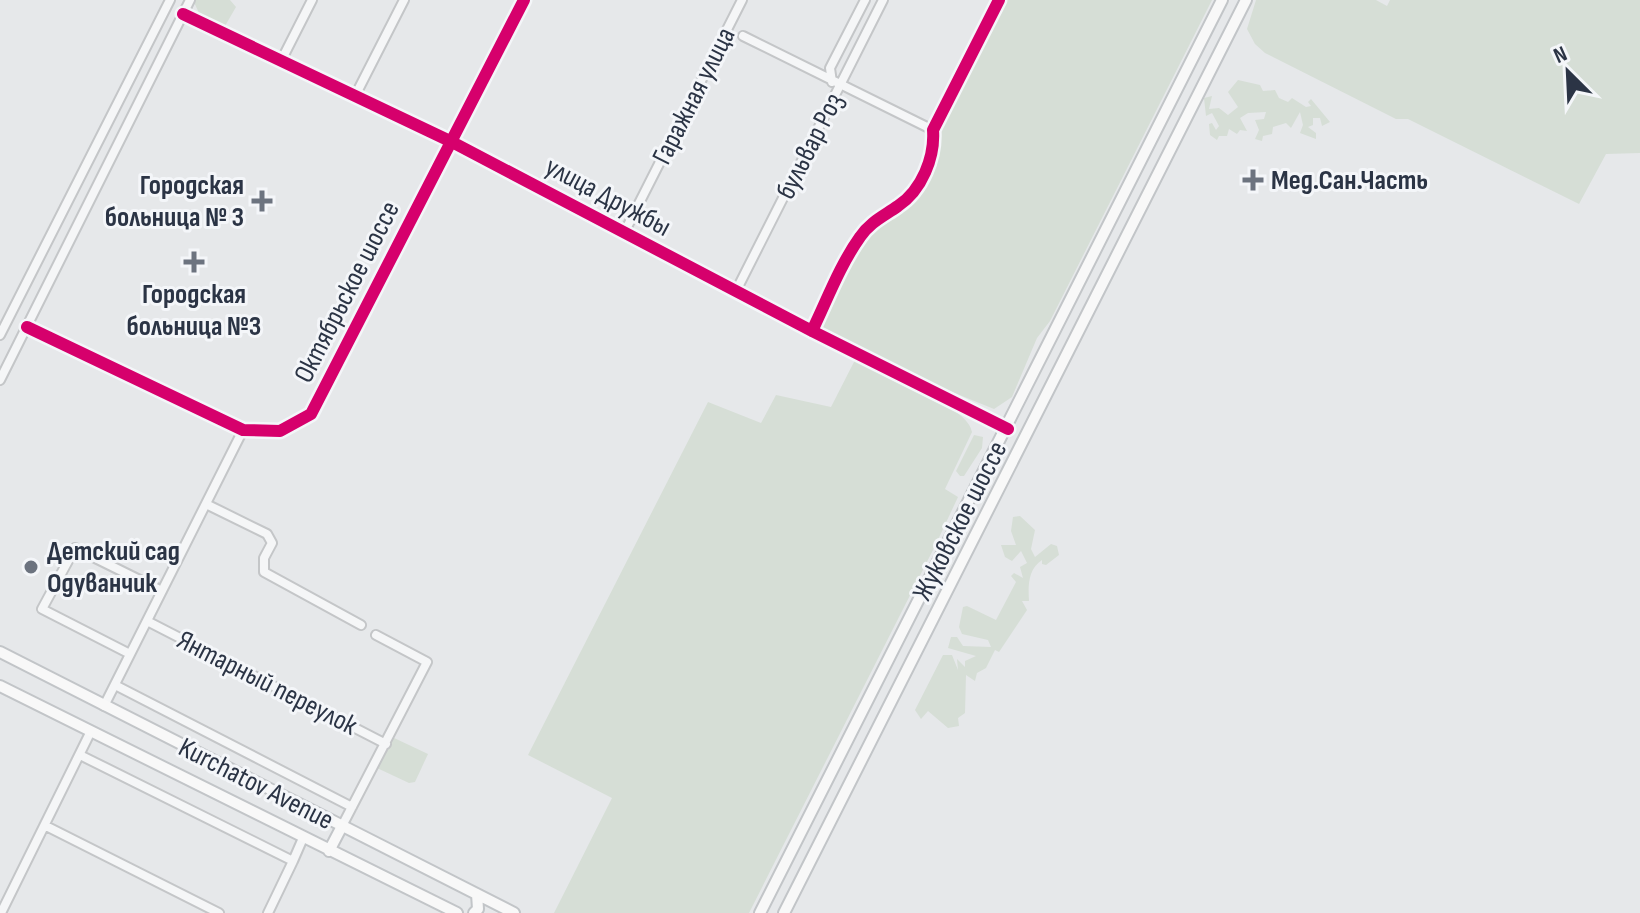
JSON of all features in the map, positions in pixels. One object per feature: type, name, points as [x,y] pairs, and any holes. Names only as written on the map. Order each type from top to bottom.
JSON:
[{"type":"main road","name":"Жуковское шоссе","points":[[760,913],[1008,429],[1222,0]]},
{"type":"main road","name":"Жуковское шоссе","points":[[784,913],[885,719],[1246,0]]},
{"type":"main road","points":[[1055,335],[1069,337],[1074,344]]},
{"type":"main road","points":[[957,524],[961,531],[978,535]]},
{"type":"main road","name":"Kurchatov Avenue","points":[[0,652],[341,828],[514,913]]},
{"type":"main road","name":"Kurchatov Avenue","points":[[0,686],[457,913]]},
{"type":"main road","points":[[864,708],[877,708],[885,719]]},
{"type":"main road","points":[[329,851],[341,828]]},
{"type":"main road","points":[[474,913],[478,909],[477,894]]},
{"type":"street","points":[[0,380],[190,0]]},
{"type":"street","points":[[281,61],[312,0]]},
{"type":"street","points":[[355,96],[404,0]]},
{"type":"street","name":"Октябрьское шоссе","points":[[27,327],[243,430],[280,431],[311,414],[524,0]]},
{"type":"street","name":"Гаражная улица","points":[[624,233],[742,0]]},
{"type":"street","points":[[837,83],[830,68],[865,0]]},
{"type":"street","name":"бульвар Роз","points":[[736,291],[837,83],[883,0]]},
{"type":"street","points":[[812,331],[860,236],[880,215],[899,206],[912,193],[934,148],[933,130],[999,0]]},
{"type":"street","points":[[0,335],[132,75],[166,1]]},
{"type":"street","name":"улица Дружбы","points":[[183,14],[452,142],[812,331],[1008,429]]},
{"type":"street","points":[[743,36],[933,130]]},
{"type":"street","points":[[132,75],[137,86],[151,81]]},
{"type":"street","points":[[104,706],[243,430]]},
{"type":"street","points":[[206,504],[267,534],[272,543],[264,558],[264,572],[361,625]]},
{"type":"street","points":[[130,654],[42,609],[75,548],[162,591]]},
{"type":"street","name":"Янтарный переулок","points":[[147,621],[386,744]]},
{"type":"street","points":[[341,828],[427,662],[376,635]]},
{"type":"street","points":[[115,685],[352,807]]},
{"type":"street","points":[[1,913],[82,756],[91,731]]},
{"type":"street","points":[[82,756],[293,861]]},
{"type":"street","points":[[46,826],[219,913]]},
{"type":"street","points":[[268,913],[303,838]]},
{"type":"shaded area","points":[[193,0],[230,0],[236,7],[225,26],[199,13]]},
{"type":"shaded area","points":[[1002,0],[1212,0],[1050,321],[1037,338],[1012,397],[994,409],[898,370],[817,327],[862,237],[885,215],[909,204],[914,197],[936,156],[940,120]]},
{"type":"shaded area","points":[[1256,0],[1376,0],[1387,6],[1390,0],[1640,0],[1640,153],[1606,154],[1579,204],[1408,119],[1396,119],[1265,53],[1255,44],[1247,29]]},
{"type":"shaded area","points":[[1238,80],[1260,85],[1263,91],[1275,90],[1279,98],[1288,102],[1292,98],[1306,107],[1311,106],[1308,102],[1311,99],[1330,122],[1322,126],[1320,118],[1313,118],[1313,125],[1308,127],[1316,133],[1316,139],[1300,133],[1303,125],[1300,112],[1291,128],[1286,123],[1273,127],[1272,134],[1263,136],[1262,141],[1255,139],[1259,130],[1255,120],[1264,119],[1266,112],[1248,113],[1240,118],[1247,131],[1240,130],[1237,134],[1229,129],[1227,136],[1219,136],[1217,140],[1210,135],[1209,124],[1212,123],[1216,130],[1219,126],[1212,113],[1206,116],[1204,98],[1212,96],[1209,109],[1219,108],[1228,115],[1238,107],[1228,92]]},
{"type":"shaded area","points":[[855,360],[940,401],[967,422],[972,432],[945,489],[958,497],[749,913],[554,913],[612,798],[528,755],[708,402],[761,423],[776,395],[831,407]]},
{"type":"shaded area","points":[[974,435],[983,437],[982,448],[964,476],[960,476],[956,471]]},
{"type":"shaded area","points":[[1020,516],[1035,530],[1031,549],[1035,557],[1051,544],[1057,546],[1059,555],[1046,565],[1042,564],[1042,560],[1034,568],[1029,584],[1029,601],[1022,601],[1027,610],[999,652],[995,650],[986,668],[977,673],[975,681],[966,675],[965,713],[958,718],[959,726],[948,728],[928,711],[921,719],[915,710],[943,655],[952,655],[958,670],[957,659],[965,667],[965,661],[976,656],[948,648],[951,637],[957,637],[963,646],[991,647],[988,640],[962,634],[959,627],[963,607],[996,620],[1016,582],[1011,576],[1014,573],[1023,578],[1020,567],[1027,563],[1021,551],[1012,561],[1005,557],[1001,545],[1016,545],[1011,531],[1013,517]]},
{"type":"shaded area","points":[[392,737],[428,754],[415,782],[409,783],[377,768]]},
{"type":"cycle path","points":[[27,327],[243,430],[280,431],[311,414],[524,0]]},
{"type":"cycle path","points":[[812,331],[860,237],[873,223],[906,199],[920,182],[932,151],[933,130],[999,0]]},
{"type":"cycle path","points":[[183,14],[452,142],[812,331],[1008,429]]},
{"type":"place","name":"Мед.Сан.Часть","points":[[1253,180]]},
{"type":"place","name":"Городская больница № 3","points":[[262,201]]},
{"type":"place","name":"Городская больница №3","points":[[194,262]]},
{"type":"place","name":"Детский сад Одуванчик","points":[[31,567]]}]
